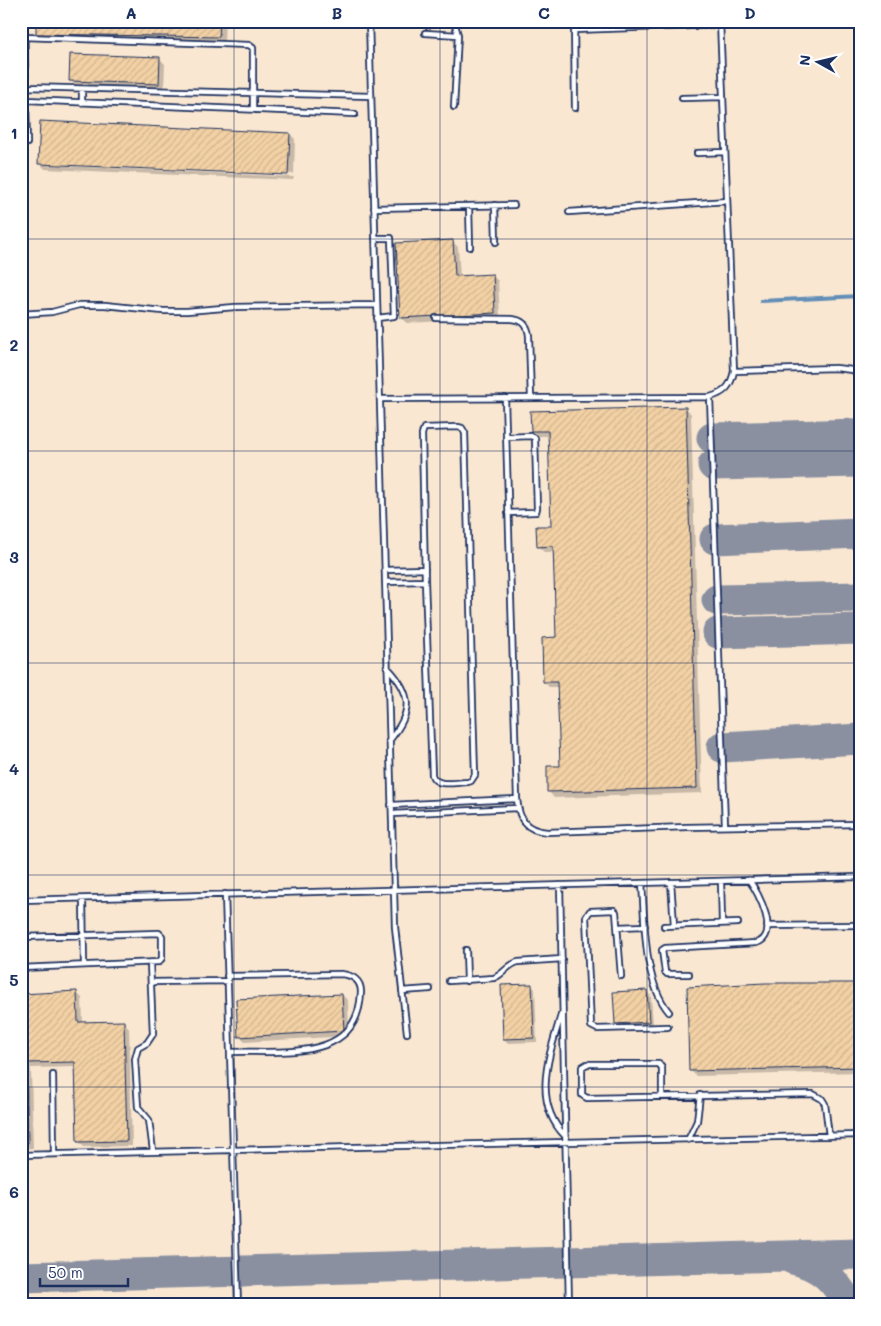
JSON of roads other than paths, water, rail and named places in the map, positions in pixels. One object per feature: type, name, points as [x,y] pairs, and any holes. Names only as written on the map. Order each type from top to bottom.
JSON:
[{"type":"lane","points":[[24,21],[27,143]]},
{"type":"lane","points":[[369,21],[395,927],[407,1033]]},
{"type":"lane","points":[[454,21],[458,35],[454,107]]},
{"type":"lane","points":[[574,21],[575,108]]},
{"type":"lane","points":[[380,399],[710,397],[719,395],[732,382],[734,371],[720,23],[574,30]]},
{"type":"lane","points":[[425,33],[458,35]]},
{"type":"lane","points":[[24,38],[249,45],[253,48],[254,53],[253,110]]},
{"type":"lane","points":[[26,87],[371,96]]},
{"type":"lane","points":[[82,89],[82,102]]},
{"type":"lane","points":[[682,98],[723,97]]},
{"type":"lane","points":[[26,100],[355,114]]},
{"type":"lane","points":[[697,154],[725,152]]},
{"type":"lane","points":[[569,212],[727,201]]},
{"type":"lane","points":[[495,205],[496,242]]},
{"type":"lane","points":[[374,208],[514,205]]},
{"type":"lane","points":[[469,206],[470,247]]},
{"type":"lane","points":[[375,238],[390,238],[394,315],[392,318],[378,318]]},
{"type":"lane","points":[[21,314],[52,312],[78,305],[188,311],[235,307],[377,305]]},
{"type":"lane","points":[[436,318],[519,319],[525,323],[529,329],[532,398]]},
{"type":"lane","points":[[734,371],[836,368],[852,370],[860,374]]},
{"type":"lane","points":[[710,397],[725,826]]},
{"type":"lane","points":[[505,398],[517,799],[520,818],[528,826],[542,832],[860,824]]},
{"type":"lane","points":[[427,428],[462,428],[465,433],[475,771],[473,778],[468,782],[438,783],[432,779],[425,581],[422,431],[427,428]]},
{"type":"lane","points":[[506,437],[531,436],[535,438],[537,498],[536,512],[508,513]]},
{"type":"lane","points":[[385,570],[425,568]]},
{"type":"lane","points":[[385,582],[425,581]]},
{"type":"lane","points":[[387,667],[402,684],[408,703],[407,714],[403,723],[389,741]]},
{"type":"lane","points":[[391,804],[517,799]]},
{"type":"lane","points":[[392,814],[518,808]]},
{"type":"lane","points":[[21,900],[860,877]]},
{"type":"lane","points":[[689,974],[667,974],[665,972],[662,950],[665,948],[756,944],[766,938],[767,926],[760,897],[749,880]]},
{"type":"lane","points":[[721,881],[722,923]]},
{"type":"lane","points":[[671,882],[674,925]]},
{"type":"lane","points":[[642,883],[651,977],[662,1003],[669,1012]]},
{"type":"lane","points":[[560,885],[569,1305]]},
{"type":"lane","points":[[225,894],[238,1305]]},
{"type":"lane","points":[[83,899],[84,965]]},
{"type":"lane","points":[[621,976],[616,912],[614,910],[593,910],[587,914],[591,1026],[597,1029],[668,1027]]},
{"type":"lane","points":[[664,926],[738,923]]},
{"type":"lane","points":[[767,926],[860,924]]},
{"type":"lane","points":[[618,927],[645,926]]},
{"type":"lane","points":[[21,937],[159,932],[162,936],[162,960],[150,963],[21,968]]},
{"type":"lane","points":[[466,950],[467,981]]},
{"type":"lane","points":[[449,982],[494,978],[503,973],[507,967],[518,962],[562,959]]},
{"type":"lane","points":[[150,963],[153,1034],[147,1043],[138,1048],[135,1058],[138,1107],[149,1120],[153,1151]]},
{"type":"lane","points":[[151,982],[341,974],[351,975],[357,980],[361,988],[359,1011],[354,1024],[347,1034],[336,1041],[322,1047],[304,1050],[230,1052]]},
{"type":"lane","points":[[402,991],[430,990]]},
{"type":"lane","points":[[563,1009],[547,1069],[545,1090],[549,1111],[557,1128],[566,1137]]},
{"type":"lane","points":[[662,1096],[662,1068],[659,1064],[587,1064],[582,1067],[582,1092],[584,1097],[662,1096],[700,1095],[813,1094],[818,1096],[825,1104],[828,1136]]},
{"type":"lane","points":[[53,1075],[54,1154]]},
{"type":"lane","points":[[688,1140],[697,1121],[700,1095]]},
{"type":"lane","points":[[21,1155],[860,1135]]},
{"type":"waterway","points":[[761,301],[860,296]]}]
